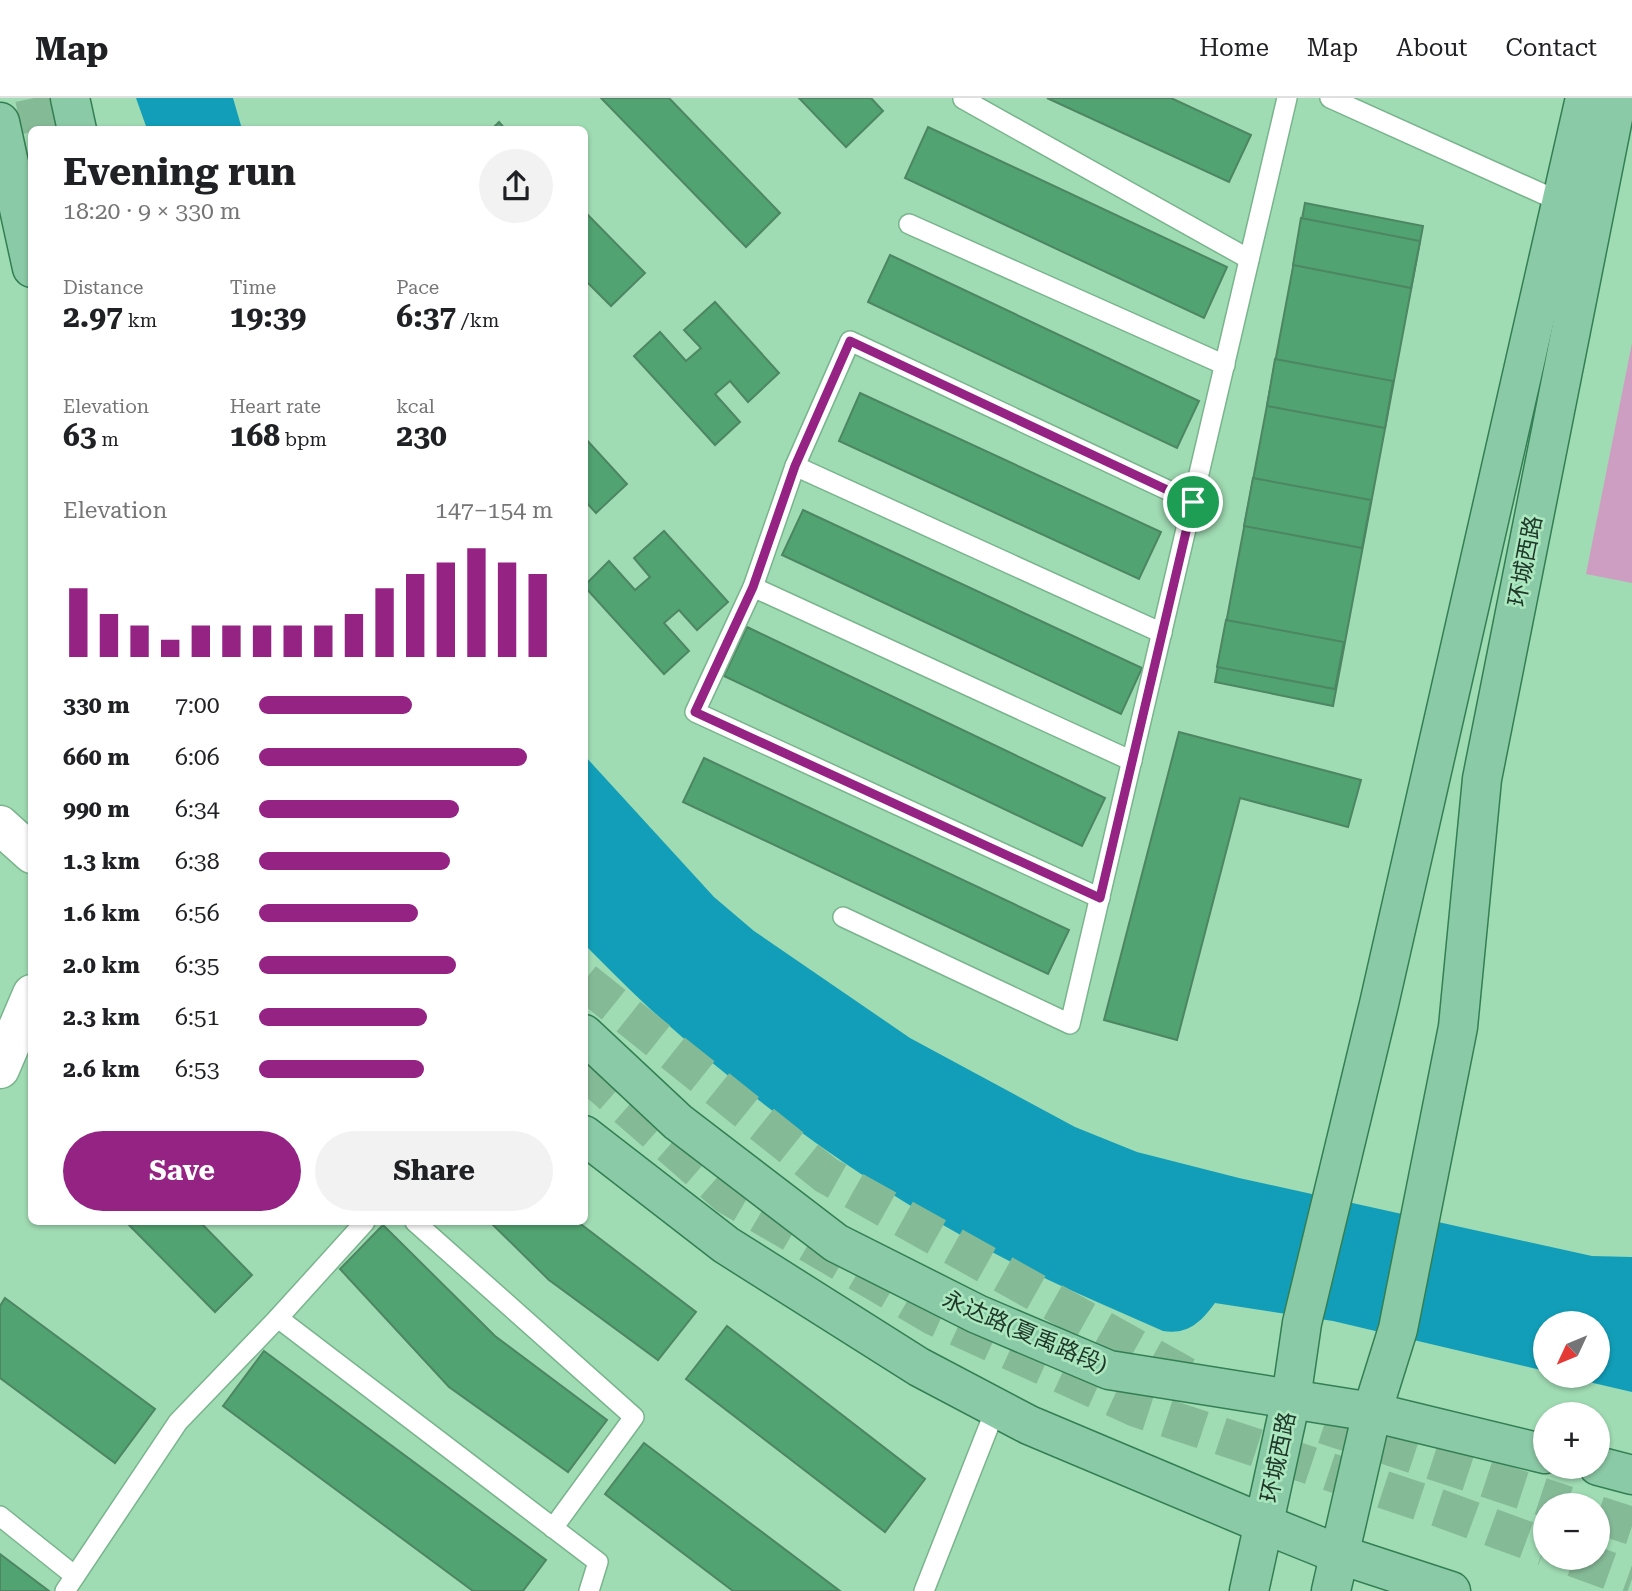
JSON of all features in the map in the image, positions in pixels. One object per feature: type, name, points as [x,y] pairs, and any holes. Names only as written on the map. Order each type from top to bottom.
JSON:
[{"type":"main road","points":[[70,98],[75,126]]},
{"type":"main road","name":"环城西路","points":[[1249,1591],[1291,1399],[1302,1323],[1379,1004],[1585,98]]},
{"type":"main road","name":"环城西路","points":[[1372,1412],[1398,1329],[1458,1027],[1482,779],[1617,98]]},
{"type":"main road","points":[[0,122],[28,250]]},
{"type":"main road","name":"永达路(夏禹路段)","points":[[588,1038],[678,1122],[836,1243],[977,1314],[1110,1370],[1372,1412],[1533,1451]]},
{"type":"main road","points":[[588,1138],[726,1245],[919,1367],[996,1408],[1029,1425],[1264,1524],[1336,1573],[1451,1591]]},
{"type":"main road","points":[[1336,1573],[1372,1412]]},
{"type":"main road","points":[[1610,1469],[1632,1475]]},
{"type":"street","points":[[0,825],[28,850]]},
{"type":"street","points":[[0,1069],[28,1003]]},
{"type":"lane","points":[[844,917],[1070,1024],[1287,98]]},
{"type":"lane","points":[[1330,98],[1563,203]]},
{"type":"lane","points":[[963,99],[1249,259]]},
{"type":"lane","points":[[909,225],[1224,365]]},
{"type":"lane","points":[[1100,898],[695,712],[753,587],[795,466],[850,341],[1193,502]]},
{"type":"lane","points":[[795,466],[1162,633]]},
{"type":"lane","points":[[753,587],[1132,761]]},
{"type":"lane","points":[[0,1516],[70,1583],[178,1422],[362,1225]]},
{"type":"lane","points":[[418,1225],[634,1417],[553,1528]]},
{"type":"lane","points":[[278,1318],[598,1562],[589,1591]]},
{"type":"lane","points":[[924,1591],[996,1408]]},
{"type":"shaded area","points":[[1632,343],[1632,583],[1586,574]]},
{"type":"water","points":[[136,98],[233,98],[241,126],[146,126]]},
{"type":"water","points":[[588,759],[714,897],[754,931],[910,1038],[1075,1127],[1137,1152],[1239,1178],[1592,1256],[1632,1257],[1632,1392],[1610,1387],[1610,1311],[1533,1311],[1533,1368],[1333,1321],[1215,1303],[1193,1326],[1180,1331],[1163,1331],[1011,1262],[904,1201],[780,1117],[655,1013],[588,948]]},
{"type":"building","points":[[601,98],[669,98],[780,213],[746,247]]},
{"type":"building","points":[[799,98],[871,98],[883,111],[846,147]]},
{"type":"building","points":[[1047,98],[1171,98],[1251,135],[1229,182]]},
{"type":"building","points":[[928,127],[1227,267],[1204,318],[905,178]]},
{"type":"building","points":[[1305,203],[1423,226],[1333,706],[1215,682]]},
{"type":"building","points":[[588,215],[645,273],[611,306],[588,283]]},
{"type":"building","points":[[1301,218],[1420,241],[1411,288],[1293,265]]},
{"type":"building","points":[[890,255],[1199,401],[1177,448],[868,302]]},
{"type":"building","points":[[715,302],[779,373],[748,402],[730,381],[715,394],[740,422],[715,445],[634,356],[660,332],[686,361],[701,348],[684,330]]},
{"type":"building","points":[[1275,359],[1393,381],[1385,428],[1267,406]]},
{"type":"building","points":[[860,393],[1161,532],[1139,579],[839,441]]},
{"type":"building","points":[[588,441],[627,484],[596,513],[588,504]]},
{"type":"building","points":[[1253,478],[1371,500],[1362,548],[1244,526]]},
{"type":"building","points":[[803,510],[1142,668],[1121,714],[782,555]]},
{"type":"building","points":[[664,531],[728,602],[697,630],[679,610],[664,623],[689,651],[664,674],[588,590],[588,582],[609,561],[635,590],[650,577],[634,558]]},
{"type":"building","points":[[1226,620],[1344,642],[1335,689],[1217,667]]},
{"type":"building","points":[[747,627],[1105,798],[1082,846],[724,676]]},
{"type":"building","points":[[1179,732],[1361,780],[1348,827],[1240,798],[1177,1040],[1104,1020]]},
{"type":"building","points":[[704,758],[1069,930],[1048,974],[683,802]]},
{"type":"building","points":[[129,1225],[203,1225],[252,1275],[215,1312]]},
{"type":"building","points":[[383,1225],[495,1336],[607,1420],[568,1472],[449,1387],[340,1269]]},
{"type":"building","points":[[493,1225],[582,1225],[696,1312],[658,1360],[549,1280]]},
{"type":"building","points":[[5,1298],[155,1409],[115,1463],[0,1378],[0,1306]]},
{"type":"building","points":[[727,1326],[925,1479],[885,1532],[686,1379]]},
{"type":"building","points":[[264,1351],[546,1560],[523,1591],[473,1591],[223,1406]]},
{"type":"building","points":[[644,1443],[840,1591],[733,1591],[605,1494]]},
{"type":"building","points":[[0,1554],[49,1591],[0,1591]]},
{"type":"tunnel","points":[[34,98],[40,126]]},
{"type":"tunnel","points":[[588,984],[826,1175],[1200,1384]]},
{"type":"tunnel","points":[[588,1073],[727,1195],[935,1317],[1136,1408],[1439,1508],[1533,1543]]},
{"type":"tunnel","points":[[1270,1407],[1533,1494]]},
{"type":"tunnel","points":[[1610,1519],[1632,1526]]},
{"type":"tunnel","points":[[1607,1570],[1632,1579]]},
{"type":"route","points":[[850,341],[1193,502],[1100,898],[695,712],[753,587],[795,466],[850,341]]}]
